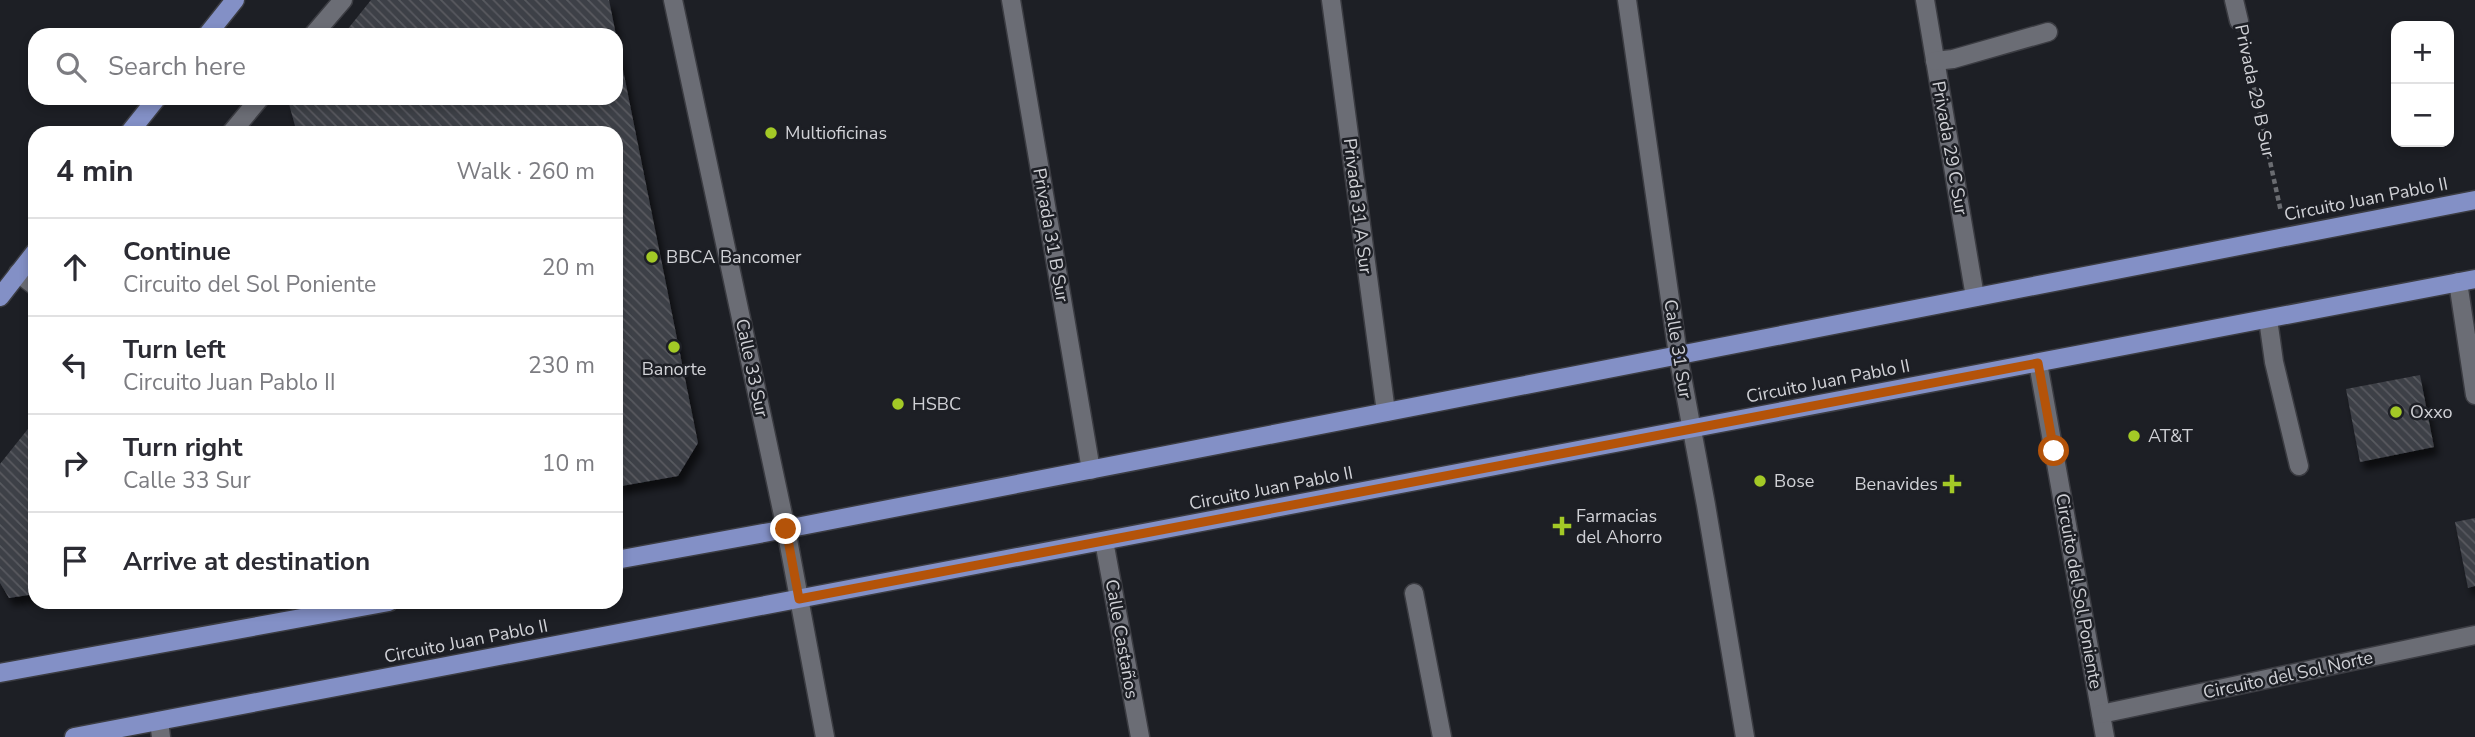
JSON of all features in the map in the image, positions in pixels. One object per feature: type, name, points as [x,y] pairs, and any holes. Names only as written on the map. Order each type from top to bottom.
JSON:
[{"type":"main road","points":[[213,28],[235,0]]},
{"type":"main road","points":[[135,126],[152,105]]},
{"type":"main road","name":"Circuito Juan Pablo II","points":[[623,559],[2475,200]]},
{"type":"main road","points":[[0,297],[28,261]]},
{"type":"main road","name":"Circuito Juan Pablo II","points":[[74,737],[160,729],[799,599],[2466,281]]},
{"type":"main road","points":[[0,673],[350,609]]},
{"type":"street","points":[[319,28],[343,0]]},
{"type":"street","name":"Calle 33 Sur","points":[[673,0],[786,529],[825,737]]},
{"type":"street","name":"Privada 31 B Sur","points":[[1011,0],[1091,470]]},
{"type":"street","name":"Privada 31 A Sur","points":[[1331,0],[1385,412]]},
{"type":"street","name":"Calle 31 Sur","points":[[1627,0],[1678,355],[1745,737]]},
{"type":"street","name":"Privada 29 C Sur","points":[[1925,0],[1975,297]]},
{"type":"street","name":"Privada 29 B Sur","points":[[2235,0],[2239,21]]},
{"type":"street","points":[[1935,61],[1953,59],[2049,32]]},
{"type":"street","points":[[237,126],[254,105]]},
{"type":"street","points":[[18,273],[28,281]]},
{"type":"street","points":[[2466,281],[2475,394]]},
{"type":"street","points":[[2268,319],[2274,362],[2299,466]]},
{"type":"street","name":"Circuito del Sol Poniente","points":[[2038,363],[2105,737]]},
{"type":"street","name":"Calle Castaños","points":[[1104,541],[1140,737]]},
{"type":"street","points":[[1414,593],[1442,737]]},
{"type":"street","name":"Circuito del Sol Norte","points":[[2101,714],[2475,635]]},
{"type":"path","name":"Privada 29 B Sur","points":[[2239,21],[2274,182]]},
{"type":"building","points":[[371,0],[609,0],[615,28],[349,28]]},
{"type":"building","points":[[623,70],[698,443],[678,476],[623,486],[623,126],[295,126],[289,105],[623,105]]},
{"type":"building","points":[[2420,375],[2434,447],[2360,462],[2346,389]]},
{"type":"building","points":[[28,429],[28,595],[9,598],[0,583],[0,464]]},
{"type":"building","points":[[2475,518],[2475,586],[2468,588],[2455,522]]},
{"type":"place","name":"Multioficinas","points":[[771,133]]},
{"type":"place","name":"BBCA Bancomer","points":[[652,257]]},
{"type":"place","name":"Banorte","points":[[674,347]]},
{"type":"place","name":"HSBC","points":[[898,404]]},
{"type":"place","name":"Oxxo","points":[[2396,412]]},
{"type":"place","name":"AT&T","points":[[2134,436]]},
{"type":"place","name":"Bose","points":[[1760,481]]},
{"type":"place","name":"Benavides","points":[[1952,484]]},
{"type":"place","name":"Farmacias del Ahorro","points":[[1562,526]]},
{"type":"route","points":[[786,529],[799,599],[2038,363],[2054,451]]}]
